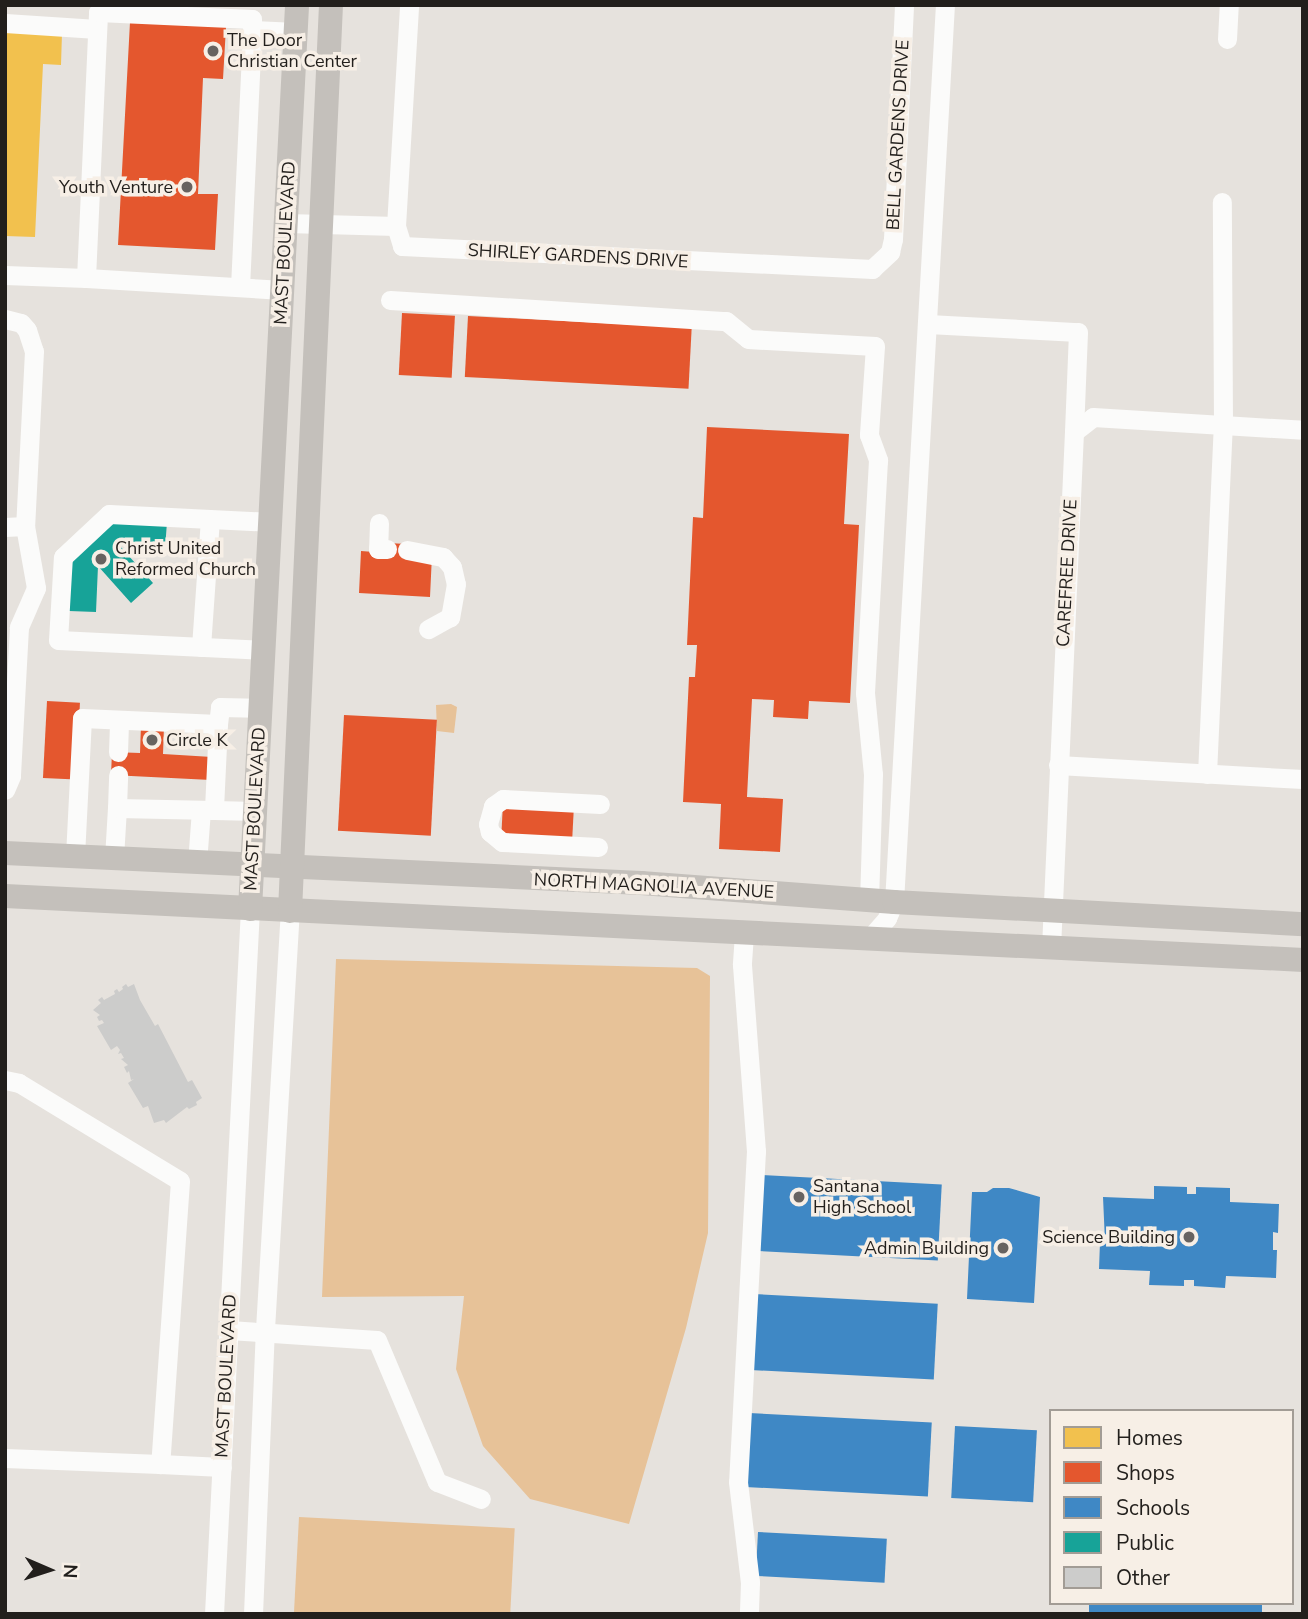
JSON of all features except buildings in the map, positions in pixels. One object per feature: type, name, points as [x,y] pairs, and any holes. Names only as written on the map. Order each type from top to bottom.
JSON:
[{"type":"main road","name":"MAST BOULEVARD","points":[[250,909],[297,5]]},
{"type":"main road","name":"MAST BOULEVARD","points":[[290,911],[331,5]]},
{"type":"main road","name":"NORTH MAGNOLIA AVENUE","points":[[5,853],[292,869],[641,883],[882,901],[1303,924]]},
{"type":"main road","points":[[5,896],[1303,960]]},
{"type":"street","points":[[286,223],[396,226],[409,5]]},
{"type":"street","name":"BELL GARDENS DRIVE","points":[[883,261],[890,252],[893,239],[904,5]]},
{"type":"street","points":[[882,901],[928,324],[945,5]]},
{"type":"street","points":[[1227,39],[1229,5]]},
{"type":"street","points":[[86,278],[98,12],[252,19],[240,287]]},
{"type":"street","points":[[5,23],[97,29]]},
{"type":"street","points":[[252,30],[296,32]]},
{"type":"street","points":[[1207,774],[1223,424],[1222,202]]},
{"type":"street","name":"SHIRLEY GARDENS DRIVE","points":[[396,226],[402,246],[864,271],[883,261]]},
{"type":"street","points":[[5,275],[283,290]]},
{"type":"street","points":[[390,300],[726,321],[748,339],[875,346],[869,435],[878,460],[865,693],[882,901],[887,918],[869,939]]},
{"type":"street","points":[[5,319],[20,323],[27,330],[34,351],[15,526],[36,588],[19,627],[11,776],[5,790]]},
{"type":"street","name":"CAREFREE DRIVE","points":[[928,324],[1078,332],[1051,948]]},
{"type":"street","points":[[1074,432],[1093,417],[1303,429]]},
{"type":"street","points":[[264,650],[58,640],[63,557],[109,514],[271,522]]},
{"type":"street","points":[[201,647],[210,519]]},
{"type":"street","points":[[379,523],[378,549],[387,549]]},
{"type":"street","points":[[407,550],[443,557],[452,567],[456,584],[450,617],[428,629]]},
{"type":"street","points":[[197,863],[207,810],[220,707],[261,708]]},
{"type":"street","points":[[75,856],[82,718],[218,724]]},
{"type":"street","points":[[118,752],[119,720]]},
{"type":"street","points":[[1058,765],[1303,779]]},
{"type":"street","points":[[114,858],[118,775]]},
{"type":"street","points":[[598,847],[502,842],[490,832],[488,817],[497,801],[509,798],[600,804]]},
{"type":"street","points":[[117,808],[255,811]]},
{"type":"street","name":"MAST BOULEVARD","points":[[214,1614],[250,909]]},
{"type":"street","name":"MAST BOULEVARD","points":[[253,1614],[265,1332],[290,911]]},
{"type":"street","points":[[744,934],[742,965],[756,1151],[738,1482],[750,1582],[749,1614]]},
{"type":"street","points":[[5,1080],[19,1083],[180,1181],[160,1464]]},
{"type":"street","points":[[229,1330],[377,1339],[436,1482],[481,1499]]},
{"type":"street","points":[[5,1458],[222,1467]]},
{"type":"shaded area","points":[[451,704],[457,707],[454,733],[437,731],[436,705]]},
{"type":"shaded area","points":[[336,959],[697,968],[710,976],[708,1233],[686,1328],[629,1524],[530,1499],[483,1446],[456,1369],[464,1296],[322,1297]]},
{"type":"shaded area","points":[[299,1517],[515,1528],[510,1614],[294,1614]]},
{"type":"place","name":"The Door Christian Center","points":[[213,51]]},
{"type":"place","name":"Youth Venture","points":[[187,187]]},
{"type":"place","name":"Christ United Reformed Church","points":[[101,559]]},
{"type":"place","name":"Circle K","points":[[152,740]]},
{"type":"place","name":"Santana High School","points":[[799,1197]]},
{"type":"place","name":"Science Building","points":[[1189,1237]]},
{"type":"place","name":"Admin Building","points":[[1003,1248]]}]
